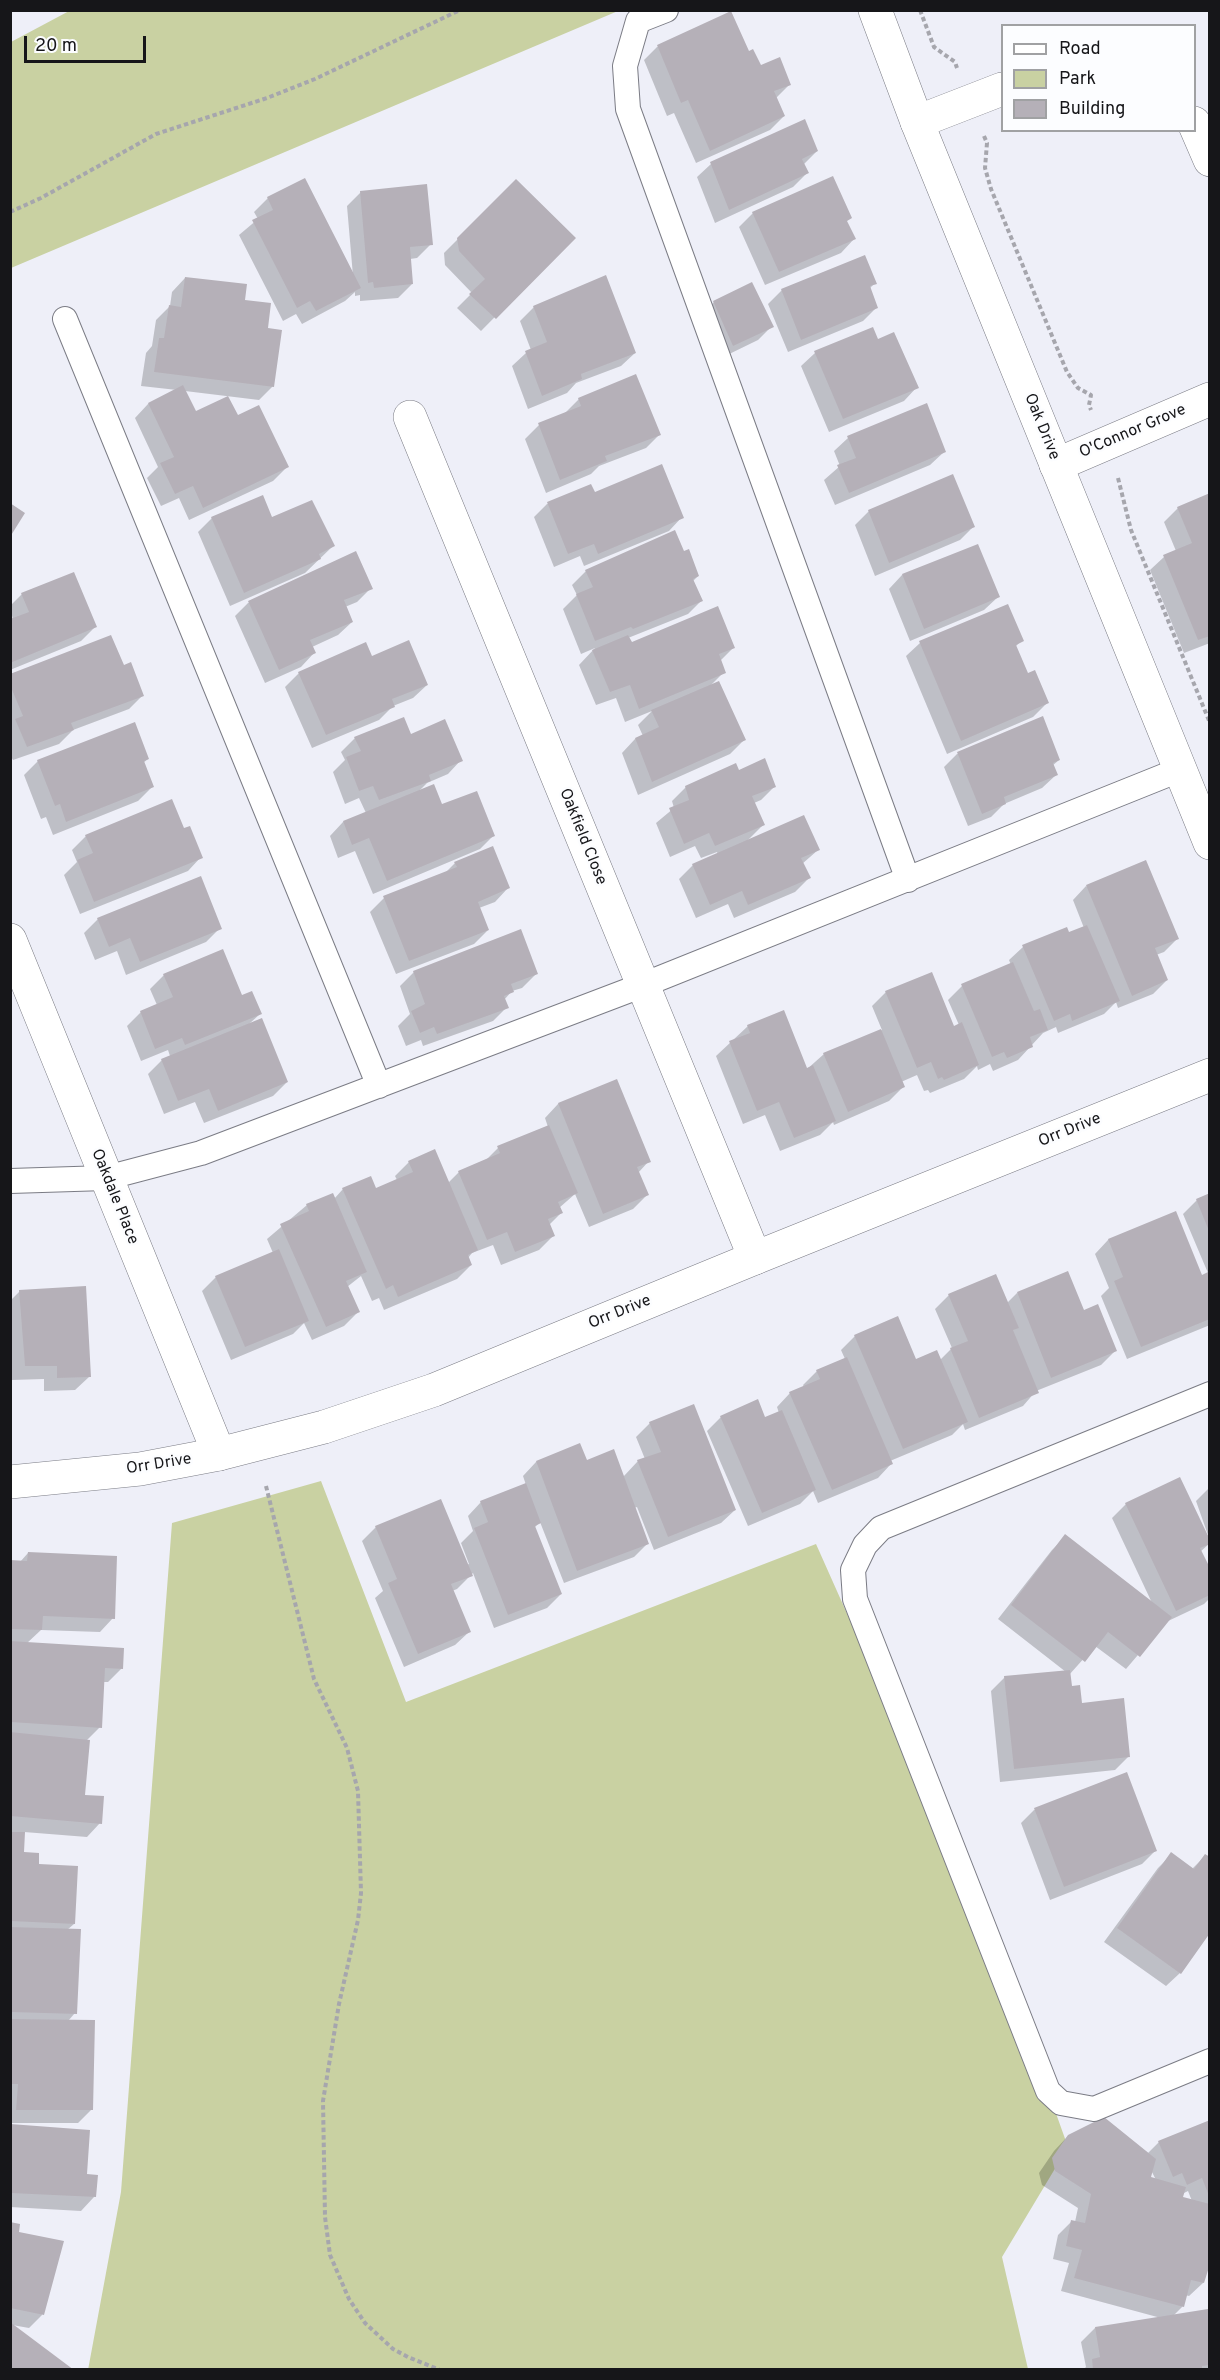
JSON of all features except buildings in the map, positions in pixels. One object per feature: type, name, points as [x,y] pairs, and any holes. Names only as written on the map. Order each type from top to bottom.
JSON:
[{"type":"street","name":"Oak Drive","points":[[875,10],[1209,843]]},
{"type":"street","points":[[918,122],[1001,88]]},
{"type":"street","points":[[1196,128],[1209,160]]},
{"type":"street","name":"O'Connor Grove","points":[[1056,465],[1209,399]]},
{"type":"street","name":"Oakfield Close","points":[[410,417],[755,1258]]},
{"type":"street","name":"Oakdale Place","points":[[10,940],[219,1454]]},
{"type":"street","name":"Orr Drive","points":[[10,1482],[140,1469],[219,1454],[324,1427],[434,1390],[1209,1075]]},
{"type":"lane","points":[[666,10],[638,21],[625,66],[628,109],[908,880]]},
{"type":"lane","points":[[65,319],[379,1086]]},
{"type":"lane","points":[[10,1181],[106,1178],[201,1153],[643,985],[1179,770]]},
{"type":"lane","points":[[1209,1394],[881,1528],[865,1545],[853,1570],[855,1599],[1048,2091],[1061,2103],[1094,2109],[1209,2061]]},
{"type":"path","points":[[10,212],[41,198],[156,134],[267,98],[315,79],[460,10]]},
{"type":"path","points":[[920,10],[934,47],[956,62]]},
{"type":"path","points":[[987,143],[986,168],[991,189],[1067,372],[1078,388],[1091,395],[1089,405]]},
{"type":"path","points":[[1122,488],[1131,530],[1209,723]]},
{"type":"path","points":[[266,1486],[314,1679],[347,1748],[358,1791],[361,1893],[358,1920],[339,2004],[323,2101],[325,2217],[330,2254],[349,2299],[365,2323],[393,2349],[440,2370]]},
{"type":"green space","points":[[71,10],[618,11],[11,268],[11,42]]},
{"type":"green space","points":[[321,1481],[406,1702],[816,1544],[1000,1957],[1068,2147],[1002,2257],[1028,2369],[88,2370],[121,2192],[172,1523]]}]
